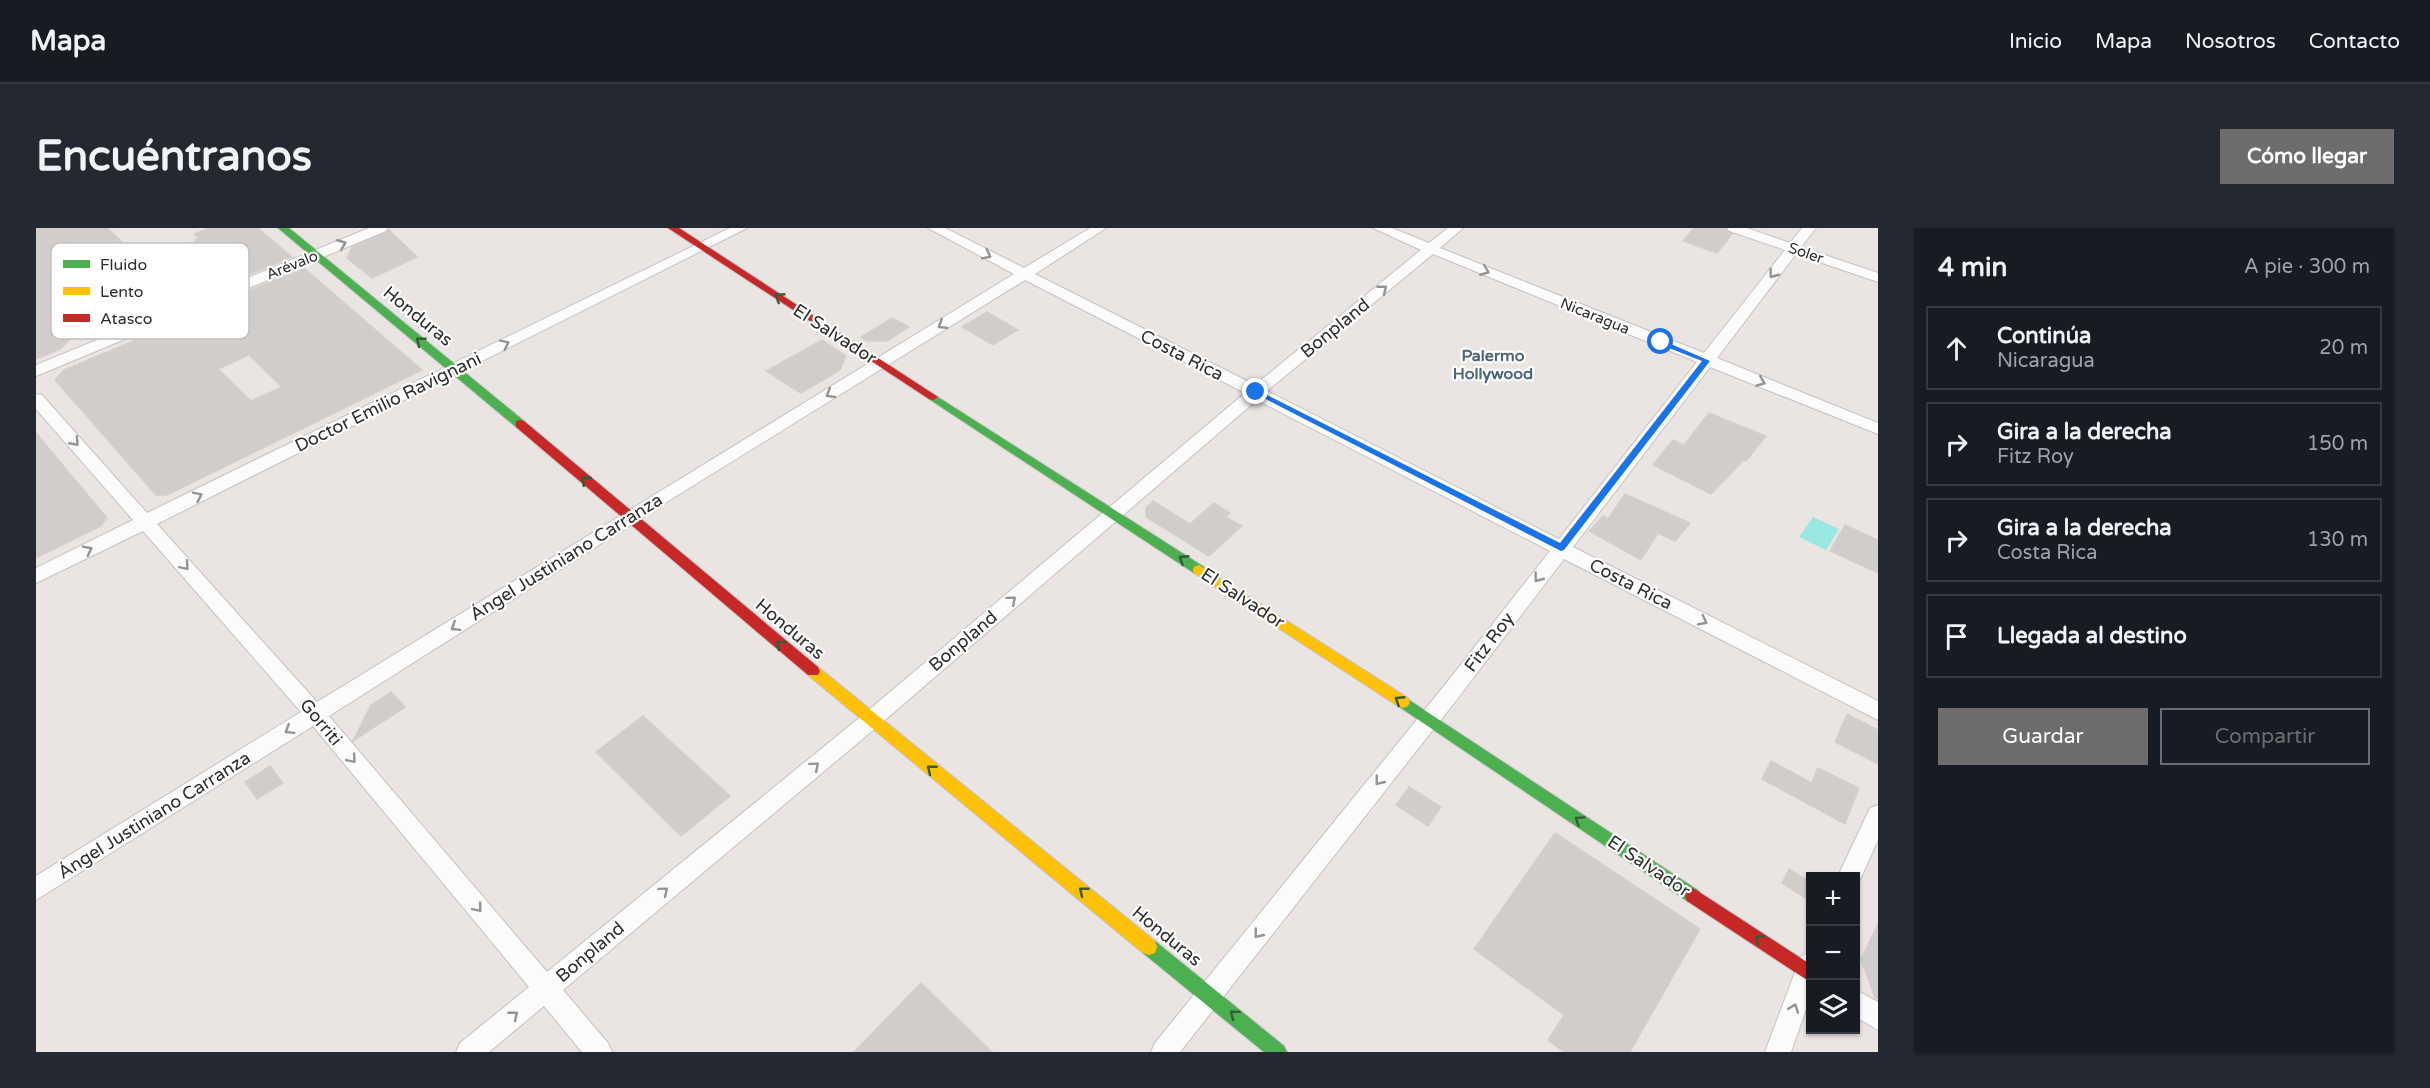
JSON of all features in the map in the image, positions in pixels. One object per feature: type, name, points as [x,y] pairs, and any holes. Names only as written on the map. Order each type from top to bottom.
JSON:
[{"type":"street","name":"Honduras","points":[[284,228],[871,720],[1210,994],[1278,1052]]},
{"type":"street","name":"Arévalo","points":[[249,282],[381,228]]},
{"type":"street","name":"El Salvador","points":[[673,228],[880,364],[1114,513],[1806,968]]},
{"type":"street","name":"Doctor Emilio Ravignani","points":[[36,576],[740,228]]},
{"type":"street","name":"Costa Rica","points":[[935,228],[1878,711]]},
{"type":"street","name":"Ángel Justiniano Carranza","points":[[36,889],[629,518],[1099,228]]},
{"type":"street","name":"Nicaragua","points":[[1380,228],[1878,429]]},
{"type":"street","name":"Bonpland","points":[[469,1052],[871,720],[1256,392],[1456,228]]},
{"type":"street","name":"Soler","points":[[1734,228],[1878,278]]},
{"type":"street","name":"Fitz Roy","points":[[1164,1052],[1429,719],[1809,228]]},
{"type":"street","name":"Arévalo","points":[[36,371],[113,339]]},
{"type":"street","name":"Gorriti","points":[[36,399],[315,714],[599,1052]]},
{"type":"street","points":[[1852,872],[1878,815]]},
{"type":"street","points":[[1778,1052],[1806,978]]},
{"type":"street","points":[[1860,1006],[1878,1017]]},
{"type":"water","points":[[1813,517],[1839,529],[1826,550],[1799,537]]},
{"type":"building","points":[[36,228],[107,228],[123,243],[51,243],[51,339],[70,339],[60,349],[36,359]]},
{"type":"building","points":[[210,228],[258,228],[292,257],[249,275],[249,243],[192,243],[199,238],[194,234]]},
{"type":"building","points":[[1694,228],[1725,228],[1732,234],[1717,253],[1683,241]]},
{"type":"building","points":[[389,230],[417,257],[372,278],[347,258],[352,247]]},
{"type":"building","points":[[304,268],[422,370],[167,495],[156,495],[55,380],[64,370],[136,340],[249,339],[249,290]],"holes":[[[249,355],[282,387],[251,401],[218,369]]]},
{"type":"building","points":[[987,312],[1018,330],[993,345],[962,327]]},
{"type":"building","points":[[892,318],[909,327],[887,341],[867,341],[861,337]]},
{"type":"building","points":[[822,340],[846,356],[840,370],[801,393],[766,371]]},
{"type":"building","points":[[1709,413],[1766,436],[1746,461],[1744,460],[1711,494],[1653,465],[1673,440],[1684,445]]},
{"type":"building","points":[[36,433],[107,518],[101,526],[36,558]]},
{"type":"building","points":[[1625,494],[1690,523],[1675,541],[1658,533],[1641,560],[1589,531],[1603,516],[1608,519]]},
{"type":"building","points":[[1153,501],[1190,524],[1214,503],[1230,513],[1226,517],[1242,526],[1209,556],[1146,517],[1146,508]]},
{"type":"building","points":[[1845,525],[1878,540],[1878,573],[1830,551]]},
{"type":"building","points":[[391,692],[405,707],[353,741],[371,705]]},
{"type":"building","points":[[1847,714],[1878,730],[1878,764],[1835,742]]},
{"type":"building","points":[[643,716],[730,796],[681,836],[596,752]]},
{"type":"building","points":[[1771,761],[1812,783],[1818,768],[1859,788],[1845,824],[1762,779]]},
{"type":"building","points":[[270,766],[283,783],[257,799],[245,782]]},
{"type":"building","points":[[1409,787],[1441,807],[1428,826],[1396,805]]},
{"type":"building","points":[[1555,833],[1700,929],[1630,1052],[1564,1052],[1548,1040],[1564,1015],[1474,949]]},
{"type":"building","points":[[1789,869],[1806,880],[1806,898],[1782,883]]},
{"type":"building","points":[[1878,924],[1878,999],[1875,998],[1861,959]]},
{"type":"building","points":[[921,983],[992,1052],[854,1052]]},
{"type":"traffic: fast","points":[[283,228],[520,424]]},
{"type":"traffic: fast","points":[[933,397],[1199,570]]},
{"type":"traffic: fast","points":[[1403,702],[1693,896]]},
{"type":"traffic: fast","points":[[1149,947],[1278,1052]]},
{"type":"traffic: slow","points":[[1199,570],[1403,702]]},
{"type":"traffic: slow","points":[[813,671],[1149,947]]},
{"type":"traffic: jam","points":[[673,228],[933,397]]},
{"type":"traffic: jam","points":[[520,424],[813,671]]},
{"type":"traffic: jam","points":[[1693,896],[1806,971]]},
{"type":"district","name":"Palermo Hollywood","points":[[1493,364]]},
{"type":"route","points":[[1256,392],[1561,548],[1706,361],[1661,342]]}]
